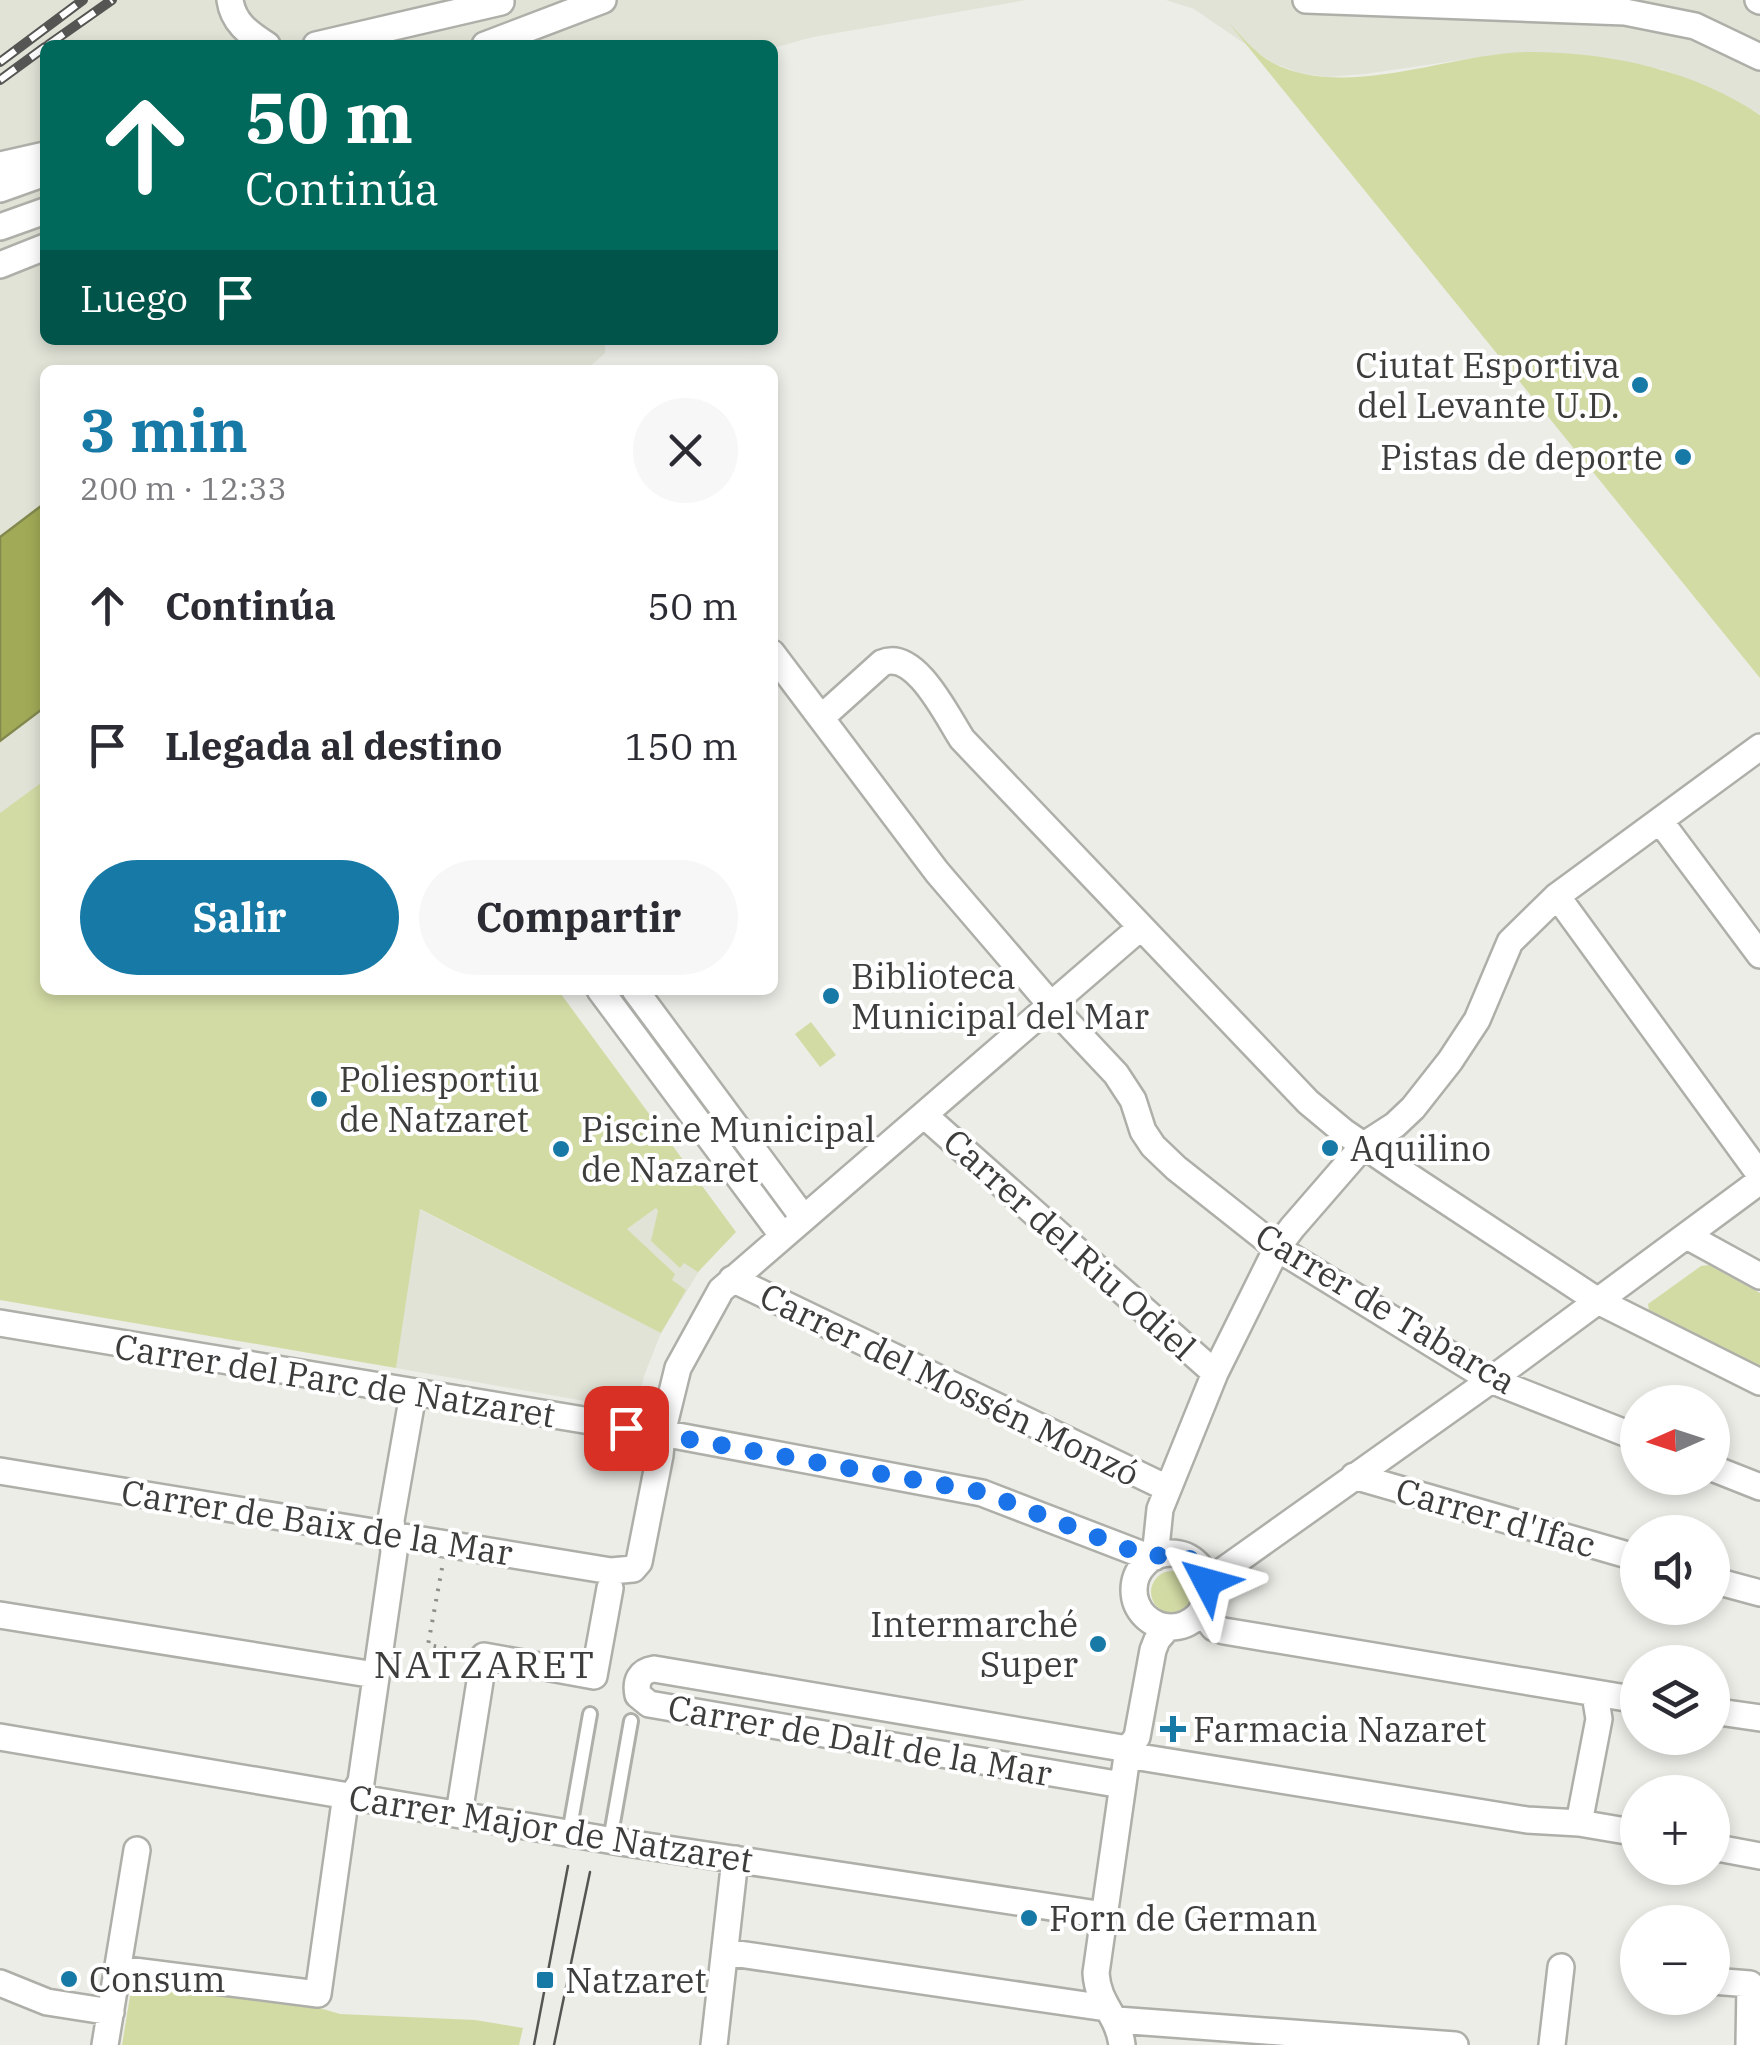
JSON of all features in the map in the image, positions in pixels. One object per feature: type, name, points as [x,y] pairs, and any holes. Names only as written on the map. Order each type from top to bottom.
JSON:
[{"type":"street","points":[[230,0],[232,13],[242,27],[260,40]]},
{"type":"street","points":[[499,40],[604,0]]},
{"type":"street","points":[[1306,0],[1625,12],[1695,26],[1760,57]]},
{"type":"street","points":[[337,40],[503,1]]},
{"type":"street","points":[[402,40],[503,1]]},
{"type":"street","points":[[0,164],[40,156]]},
{"type":"street","points":[[0,189],[40,175]]},
{"type":"street","points":[[0,228],[40,213]]},
{"type":"street","points":[[0,265],[40,249]]},
{"type":"street","points":[[778,661],[938,872],[1051,1005]]},
{"type":"street","points":[[822,717],[882,663],[902,662],[934,692],[962,739],[1308,1102],[1364,1145],[1598,1302],[1760,1382]]},
{"type":"street","points":[[1153,1558],[1160,1509],[1168,1488],[1215,1373],[1277,1248],[1364,1145],[1395,1125],[1450,1061],[1477,1020],[1510,942],[1558,896],[1760,747]]},
{"type":"street","points":[[1660,821],[1760,954]]},
{"type":"street","points":[[1207,1582],[1598,1302],[1760,1178],[1558,896]]},
{"type":"street","points":[[662,1433],[678,1368],[732,1279],[1140,928]]},
{"type":"street","points":[[604,995],[782,1235]]},
{"type":"street","points":[[639,995],[803,1218]]},
{"type":"street","name":"Carrer de Tabarca","points":[[1051,1005],[1126,1087],[1153,1146],[1277,1248],[1491,1380],[1620,1431]]},
{"type":"street","name":"Carrer del Riu Odiel","points":[[924,1115],[1215,1373]]},
{"type":"street","points":[[1687,1236],[1760,1276]]},
{"type":"street","name":"Carrer del Mossén Monzó","points":[[732,1279],[1168,1488]]},
{"type":"street","name":"Carrer del Parc de Natzaret","points":[[0,1323],[662,1433],[982,1492],[1153,1558]]},
{"type":"street","points":[[118,1970],[318,1994],[344,1809],[361,1782],[394,1534],[391,1520],[413,1394]]},
{"type":"street","name":"Carrer de Baix de la Mar","points":[[0,1471],[611,1571],[633,1570],[639,1562],[662,1433]]},
{"type":"street","points":[[1730,1475],[1760,1487]]},
{"type":"street","name":"Carrer d'Ifac","points":[[1354,1476],[1620,1553]]},
{"type":"street","points":[[1115,2024],[1096,1973],[1128,1752],[1137,1736],[1153,1650],[1168,1627],[1192,1620],[1206,1601],[1207,1582],[1202,1569],[1184,1555],[1153,1558],[1138,1574],[1134,1585],[1141,1626],[1124,1736],[1128,1752]]},
{"type":"street","points":[[1730,1585],[1760,1593]]},
{"type":"street","points":[[458,1814],[484,1656],[594,1676],[610,1588]]},
{"type":"street","points":[[1141,1611],[1148,1619],[1168,1627]]},
{"type":"street","points":[[1201,1611],[1214,1628],[1620,1697]]},
{"type":"street","points":[[0,1616],[376,1675]]},
{"type":"street","name":"Carrer de Dalt de la Mar","points":[[1122,1784],[649,1704],[638,1695],[637,1681],[654,1668],[1128,1752]]},
{"type":"street","points":[[1579,1823],[1599,1719],[1595,1694]]},
{"type":"street","points":[[1730,1714],[1760,1718]]},
{"type":"street","name":"Carrer Major de Natzaret","points":[[0,1737],[610,1840],[1104,1915]]},
{"type":"street","points":[[1128,1752],[1527,1820],[1620,1830]]},
{"type":"street","points":[[106,2045],[137,1850]]},
{"type":"street","points":[[1730,1850],[1760,1856]]},
{"type":"street","points":[[714,2045],[735,1859]]},
{"type":"street","points":[[725,1952],[1115,2024],[1455,2045]]},
{"type":"street","points":[[1552,2045],[1561,1967]]},
{"type":"street","points":[[0,1982],[47,2002],[111,2012]]},
{"type":"street","points":[[1730,1982],[1750,1984],[1749,2045]]},
{"type":"lane","points":[[569,1832],[590,1714]]},
{"type":"lane","points":[[610,1840],[631,1721]]},
{"type":"path","points":[[444,1558],[428,1645],[484,1656]]},
{"type":"shaded area","points":[[0,0],[1026,0],[778,47],[778,40],[40,40],[40,345],[605,345],[605,353],[592,365],[40,365],[40,787],[0,817]]},
{"type":"shaded area","points":[[1166,0],[1760,0],[1760,114],[1706,86],[1661,69],[1494,55],[1365,74],[1326,77],[1300,73],[1273,63],[1194,9]]},
{"type":"shaded area","name":"Ciutat Esportiva del Levante U.D.","points":[[1228,22],[1266,59],[1303,74],[1368,76],[1505,53],[1565,53],[1624,61],[1681,76],[1760,115],[1760,678]]},
{"type":"shaded area","points":[[40,507],[40,711],[0,741],[0,537]]},
{"type":"shaded area","name":"Poliesportiu de Natzaret","points":[[40,784],[40,995],[562,995],[736,1232],[698,1272],[684,1263],[680,1268],[651,1241],[656,1208],[627,1229],[675,1274],[672,1280],[686,1290],[661,1333],[420,1209],[396,1368],[0,1300],[0,813]]},
{"type":"shaded area","points":[[811,1022],[836,1055],[820,1067],[795,1034]]},
{"type":"shaded area","points":[[656,1208],[701,1268],[661,1333],[636,1410],[396,1368],[419,1209],[557,1280]]},
{"type":"shaded area","points":[[1709,1265],[1760,1293],[1760,1367],[1649,1310],[1648,1304],[1701,1266]]},
{"type":"shaded area","points":[[1172,1571],[1187,1577],[1193,1592],[1187,1607],[1172,1613],[1157,1607],[1151,1592],[1157,1577]]},
{"type":"shaded area","points":[[132,1984],[306,2004],[340,2014],[475,2020],[523,2028],[519,2045],[122,2045]]},
{"type":"tram line","points":[[534,2045],[568,1866]]},
{"type":"tram line","points":[[554,2045],[590,1872]]},
{"type":"railway","points":[[0,62],[83,0]]},
{"type":"railway","points":[[55,40],[112,0]]},
{"type":"railway","points":[[0,80],[40,51]]},
{"type":"place","name":"Ciutat Esportiva del Levante U.D.","points":[[1640,385]]},
{"type":"place","name":"Pistas de deporte","points":[[1683,457]]},
{"type":"place","name":"Biblioteca Municipal del Mar","points":[[831,996]]},
{"type":"place","name":"Poliesportiu de Natzaret","points":[[319,1099]]},
{"type":"place","name":"Aquilino","points":[[1330,1148]]},
{"type":"place","name":"Piscine Municipal de Nazaret","points":[[561,1149]]},
{"type":"place","name":"Intermarché Super","points":[[1098,1644]]},
{"type":"place","name":"Farmacia Nazaret","points":[[1173,1729]]},
{"type":"place","name":"Forn de German","points":[[1029,1918]]},
{"type":"place","name":"Consum","points":[[69,1979]]},
{"type":"place","name":"Natzaret","points":[[545,1980]]},
{"type":"district","name":"NATZARET","points":[[485,1663]]},
{"type":"route","points":[[626,1428],[982,1492],[1151,1558],[1184,1555],[1202,1569],[1207,1582]]}]
